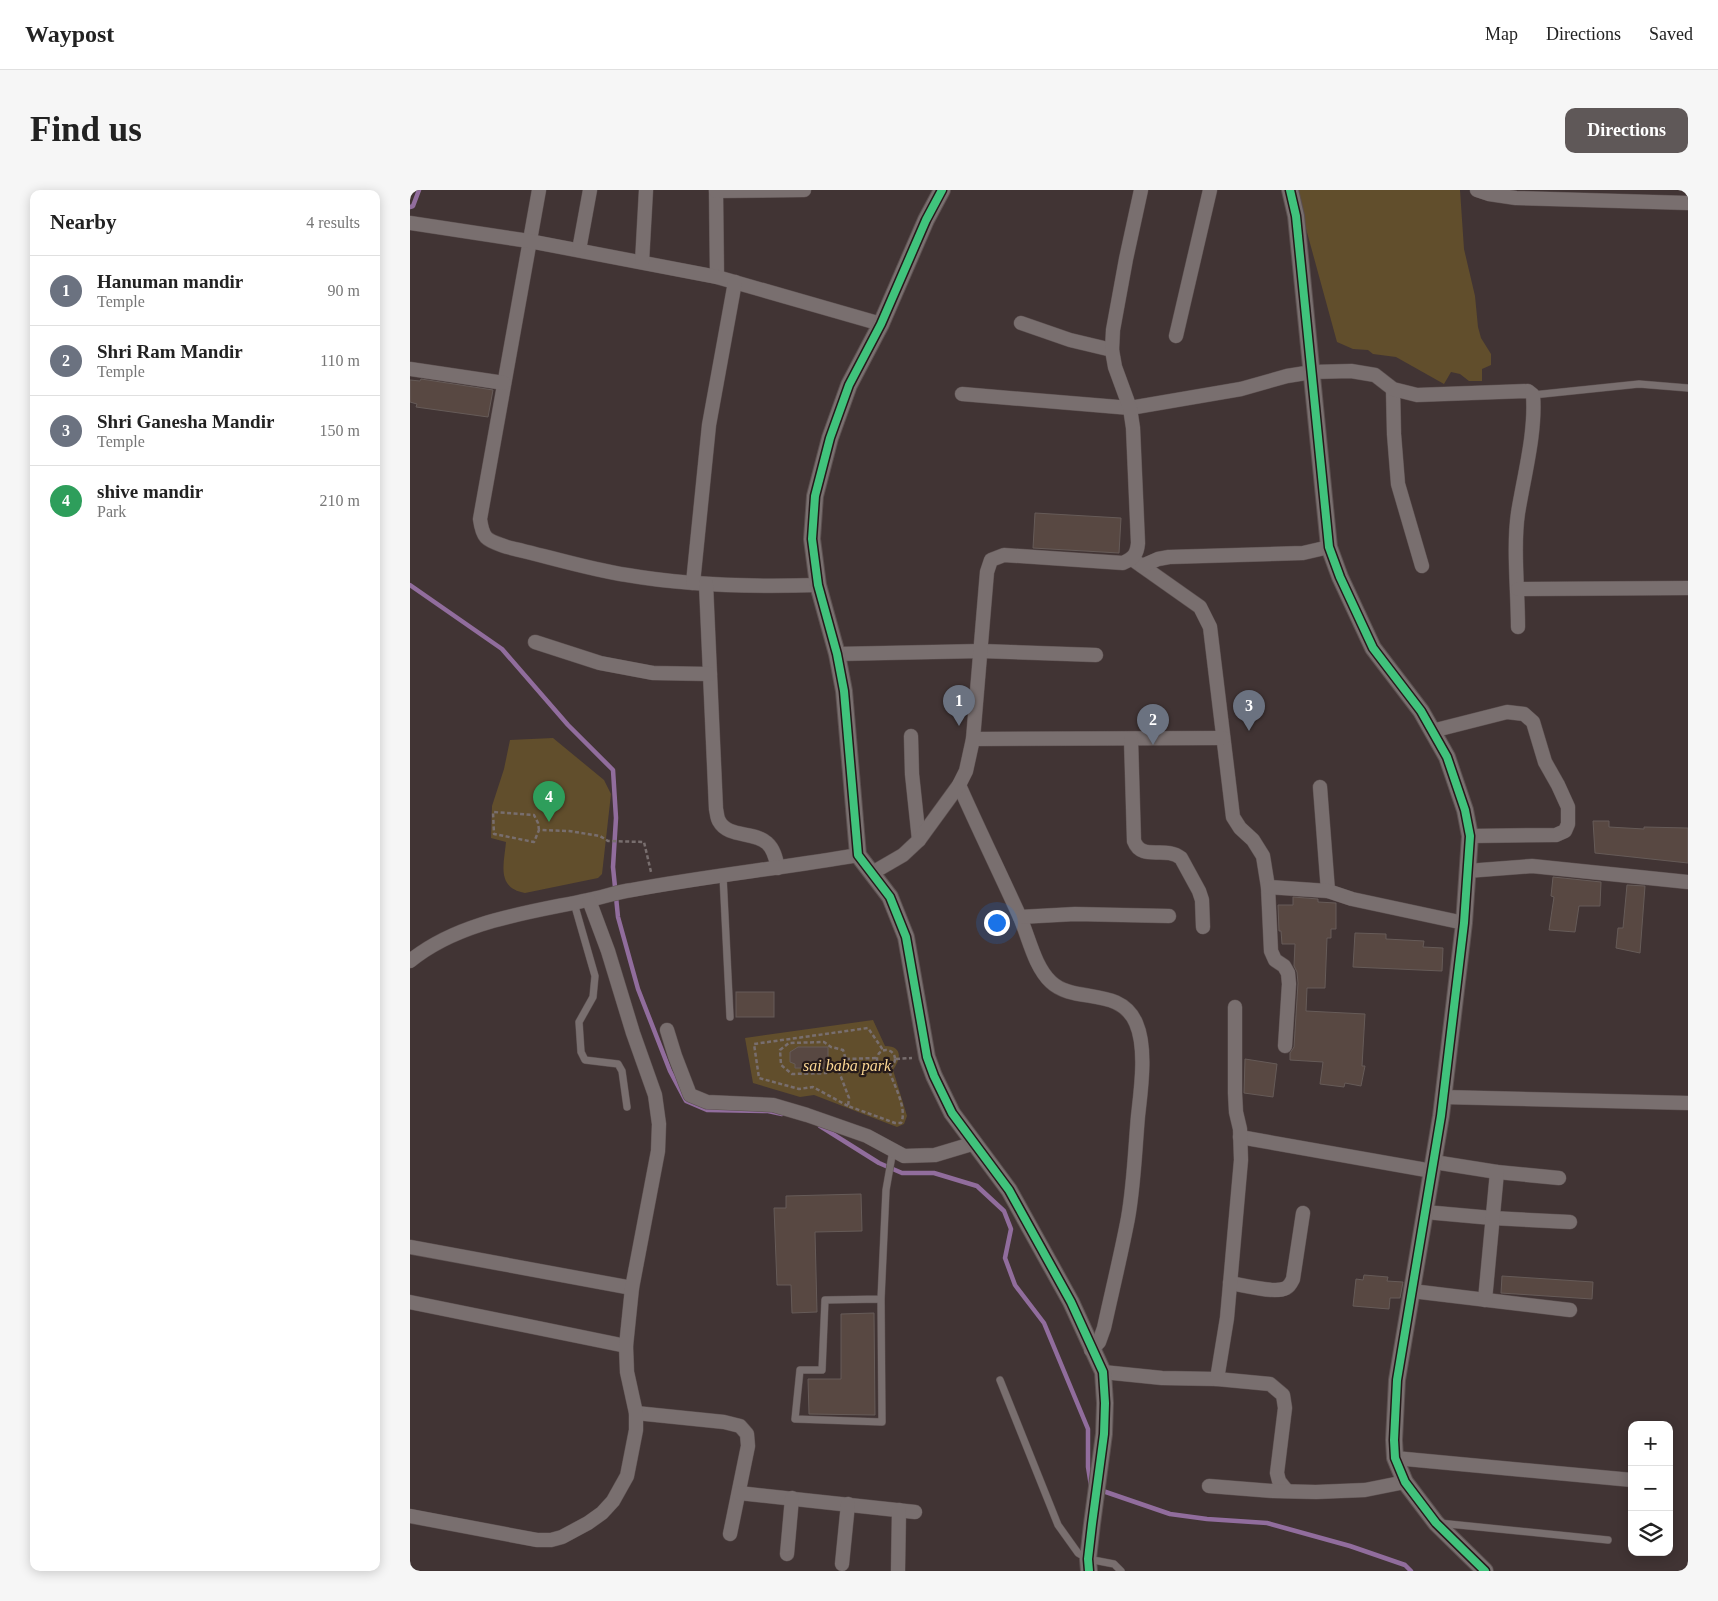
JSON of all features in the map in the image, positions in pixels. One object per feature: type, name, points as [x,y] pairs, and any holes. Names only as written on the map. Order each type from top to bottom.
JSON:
[{"type":"street","points":[[539,190],[480,519],[482,532],[490,541],[507,547],[626,575],[699,583],[762,587],[818,585]]},
{"type":"street","points":[[579,250],[590,190]]},
{"type":"street","points":[[642,262],[646,190]]},
{"type":"street","points":[[718,277],[716,191],[804,190]]},
{"type":"street","points":[[942,190],[926,220],[881,324],[849,385],[830,438],[815,496],[812,540],[818,585],[837,654],[844,691],[858,855],[890,897],[906,936],[923,1034],[934,1076],[952,1113],[1009,1190],[1071,1302],[1091,1350],[1103,1372],[1106,1403],[1104,1434],[1092,1524],[1089,1565]]},
{"type":"street","points":[[1137,562],[1138,543],[1133,428],[1130,408],[1115,367],[1112,350],[1113,330],[1126,259],[1142,190]]},
{"type":"street","points":[[1176,336],[1210,190]]},
{"type":"street","points":[[1290,190],[1296,216],[1329,547],[1340,577],[1373,648],[1421,711],[1447,758],[1465,810],[1470,836],[1464,922],[1444,1097],[1397,1380],[1394,1412],[1395,1458],[1405,1482],[1436,1523],[1485,1571]]},
{"type":"street","points":[[1476,190],[1516,198],[1688,203]]},
{"type":"street","points":[[416,224],[529,241],[718,277],[881,324]]},
{"type":"street","points":[[735,282],[710,425],[699,583],[710,674],[716,810],[719,821],[727,830],[761,838],[774,852],[778,868]]},
{"type":"street","points":[[1021,323],[1070,340],[1112,350]]},
{"type":"street","points":[[410,369],[504,383]]},
{"type":"street","points":[[962,394],[1130,408],[1241,389],[1287,376],[1312,372],[1351,371],[1375,375],[1393,389],[1417,395],[1528,391],[1533,395],[1534,404],[1517,530],[1518,627]]},
{"type":"street","points":[[1393,389],[1398,484],[1422,566]]},
{"type":"street","points":[[872,873],[904,855],[919,840],[966,771],[973,739],[988,572],[991,560],[1004,555],[1123,563],[1169,557],[1303,553],[1329,547]]},
{"type":"street","points":[[1137,562],[1200,607],[1210,627],[1233,817],[1240,828],[1253,840],[1262,856],[1268,887],[1271,951],[1275,960],[1284,966],[1288,973],[1285,1046]]},
{"type":"street","points":[[1518,589],[1688,588]]},
{"type":"street","points":[[535,642],[600,663],[653,673],[710,674]]},
{"type":"street","points":[[837,654],[981,651],[1096,655]]},
{"type":"street","points":[[1432,732],[1507,712],[1524,714],[1533,722],[1545,762],[1568,807],[1568,824],[1565,831],[1556,835],[1470,836]]},
{"type":"street","points":[[911,736],[912,774],[919,840]]},
{"type":"street","points":[[973,739],[1223,738]]},
{"type":"street","points":[[1131,739],[1134,842],[1136,848],[1142,852],[1170,852],[1181,858],[1202,900],[1203,927]]},
{"type":"street","points":[[958,785],[1020,917],[1042,971],[1061,990],[1101,997],[1124,1007],[1137,1024],[1142,1050],[1141,1090],[1128,1216],[1104,1328],[1099,1342],[1091,1350]]},
{"type":"street","points":[[1320,787],[1328,890]]},
{"type":"street","points":[[410,961],[426,948],[466,930],[517,914],[654,886],[858,855]]},
{"type":"street","points":[[1467,871],[1532,866],[1688,882]]},
{"type":"street","points":[[1268,887],[1328,890],[1352,899],[1464,922]]},
{"type":"street","points":[[410,1516],[537,1540],[552,1540],[562,1537],[588,1523],[602,1513],[613,1501],[626,1476],[636,1430],[636,1413],[627,1372],[626,1346],[632,1288],[658,1151],[659,1124],[655,1095],[633,1034],[608,951],[589,900]]},
{"type":"street","points":[[1020,917],[1075,914],[1169,916]]},
{"type":"street","points":[[1217,1380],[1227,1318],[1241,1160],[1235,1093],[1236,1007]]},
{"type":"street","points":[[667,1030],[690,1095],[707,1102],[773,1105],[867,1136],[892,1154],[904,1156],[935,1155],[975,1143]]},
{"type":"street","points":[[1444,1097],[1688,1103]]},
{"type":"street","points":[[1240,1137],[1433,1166],[1559,1178]]},
{"type":"street","points":[[1485,1300],[1497,1172]]},
{"type":"street","points":[[1425,1212],[1570,1222]]},
{"type":"street","points":[[1230,1284],[1270,1289],[1284,1289],[1290,1285],[1293,1279],[1303,1213]]},
{"type":"street","points":[[410,1247],[632,1288]]},
{"type":"street","points":[[1412,1291],[1570,1310]]},
{"type":"street","points":[[410,1302],[626,1346]]},
{"type":"street","points":[[1103,1372],[1162,1378],[1270,1384],[1283,1395],[1286,1408],[1278,1473],[1279,1480],[1287,1491]]},
{"type":"street","points":[[636,1413],[724,1422],[740,1426],[747,1434],[748,1446],[730,1534]]},
{"type":"street","points":[[1395,1458],[1628,1480]]},
{"type":"street","points":[[1209,1486],[1287,1491],[1365,1490],[1405,1482]]},
{"type":"street","points":[[739,1493],[915,1512]]},
{"type":"street","points":[[787,1554],[792,1498]]},
{"type":"street","points":[[842,1564],[848,1504]]},
{"type":"street","points":[[898,1571],[899,1510]]},
{"type":"lane","points":[[1533,395],[1639,384],[1688,388]]},
{"type":"lane","points":[[722,876],[730,1017]]},
{"type":"lane","points":[[574,903],[595,976],[593,997],[579,1022],[581,1052],[585,1060],[618,1064],[622,1070],[627,1107]]},
{"type":"lane","points":[[881,1299],[825,1300],[822,1370],[800,1370],[795,1419],[882,1422],[881,1299],[886,1190],[892,1154]]},
{"type":"lane","points":[[1000,1380],[1058,1525],[1089,1565],[1114,1564],[1121,1571]]},
{"type":"lane","points":[[1436,1523],[1608,1540]]},
{"type":"path","points":[[493,812],[534,815],[539,830],[534,842],[494,834],[493,812]]},
{"type":"path","points":[[539,830],[569,831],[600,836],[608,841],[644,842],[654,886]]},
{"type":"path","points":[[877,1058],[881,1067],[888,1068],[894,1064],[896,1057],[891,1051],[883,1050],[868,1028],[754,1044],[760,1078],[799,1089],[812,1087],[848,1106],[901,1124],[903,1110],[888,1068]]},
{"type":"path","points":[[824,1042],[831,1047],[843,1050],[846,1059],[845,1063],[838,1069],[834,1067],[826,1073],[792,1074],[781,1065],[780,1050],[789,1043],[824,1042]]},
{"type":"path","points":[[877,1058],[883,1050]]},
{"type":"path","points":[[846,1059],[877,1058]]},
{"type":"path","points":[[838,1069],[850,1098],[848,1106]]},
{"type":"green space","points":[[1298,190],[1460,190],[1464,249],[1475,296],[1478,327],[1481,338],[1491,354],[1491,365],[1482,369],[1482,381],[1469,381],[1460,374],[1451,372],[1444,384],[1396,357],[1373,354],[1368,350],[1353,349],[1337,342],[1302,214]]},
{"type":"green space","points":[[553,738],[604,780],[611,794],[602,874],[598,878],[525,893],[510,886],[506,880],[503,866],[506,842],[491,838],[492,806],[504,769],[510,740]]},
{"type":"green space","name":"sai baba park","points":[[873,1020],[885,1046],[895,1048],[899,1054],[898,1062],[893,1070],[907,1116],[904,1124],[897,1127],[814,1095],[800,1097],[753,1083],[745,1038]]},
{"type":"building","points":[[421,379],[493,390],[488,417],[416,407],[417,404],[410,402],[410,380],[420,381]]},
{"type":"building","points":[[1035,513],[1121,518],[1119,553],[1033,548]]},
{"type":"building","points":[[1593,821],[1609,821],[1609,827],[1644,829],[1644,827],[1688,828],[1688,863],[1595,853]]},
{"type":"building","points":[[1553,877],[1601,882],[1600,906],[1579,906],[1575,932],[1549,930],[1554,897],[1551,896]]},
{"type":"building","points":[[1627,885],[1645,886],[1640,953],[1616,948],[1618,928],[1623,928]]},
{"type":"building","points":[[1293,897],[1336,903],[1336,929],[1331,929],[1331,938],[1327,938],[1325,988],[1307,988],[1306,1011],[1365,1014],[1362,1066],[1365,1066],[1361,1086],[1345,1083],[1344,1087],[1320,1084],[1323,1062],[1290,1060],[1290,1053],[1294,1047],[1298,983],[1297,972],[1294,966],[1295,944],[1282,944],[1281,931],[1279,931],[1278,905],[1293,905]]},
{"type":"building","points":[[1355,933],[1386,934],[1386,939],[1424,941],[1423,947],[1443,948],[1442,971],[1353,967]]},
{"type":"building","points":[[736,992],[774,992],[774,1017],[736,1017]]},
{"type":"building","points":[[798,1047],[828,1047],[828,1068],[795,1068],[795,1064],[790,1062],[790,1052]]},
{"type":"building","points":[[1245,1059],[1277,1064],[1273,1097],[1244,1093]]},
{"type":"building","points":[[861,1194],[862,1231],[815,1232],[817,1312],[792,1313],[791,1285],[777,1285],[774,1208],[786,1208],[786,1196]]},
{"type":"building","points":[[1364,1275],[1388,1277],[1387,1281],[1403,1282],[1400,1298],[1390,1298],[1389,1309],[1353,1306],[1356,1279],[1363,1280]]},
{"type":"building","points":[[1502,1276],[1593,1282],[1592,1299],[1501,1293]]},
{"type":"building","points":[[874,1313],[875,1415],[809,1414],[808,1379],[841,1379],[841,1314]]},
{"type":"waterway","points":[[410,207],[413,206],[419,190]]},
{"type":"waterway","points":[[410,585],[502,649],[568,725],[613,770],[616,818],[613,867],[618,917],[638,989],[670,1071],[686,1101],[707,1110],[768,1111],[782,1114]]},
{"type":"waterway","points":[[820,1126],[879,1163],[902,1173],[934,1173],[977,1186],[1004,1211],[1011,1229],[1005,1258],[1015,1285],[1044,1323],[1088,1429],[1088,1467],[1091,1486]]},
{"type":"waterway","points":[[1100,1490],[1170,1514],[1207,1519],[1267,1523],[1350,1546],[1405,1565],[1411,1571]]},
{"type":"cycle path","points":[[942,190],[926,220],[881,324],[849,385],[830,438],[815,496],[812,539],[818,585],[837,654],[844,691],[858,855],[890,897],[906,937],[927,1057],[952,1113],[1009,1190],[1071,1302],[1103,1372],[1104,1434],[1088,1559],[1089,1571]]},
{"type":"cycle path","points":[[1290,190],[1296,216],[1329,547],[1340,577],[1373,648],[1421,711],[1447,757],[1465,810],[1470,836],[1464,923],[1441,1116],[1397,1380],[1394,1440],[1395,1458],[1405,1482],[1436,1523],[1485,1571]]},
{"type":"place","name":"Hanuman mandir","points":[[959,726]]},
{"type":"place","name":"Shri Ganesha Mandir","points":[[1249,731]]},
{"type":"place","name":"Shri Ram Mandir","points":[[1153,745]]},
{"type":"place","name":"shive mandir","points":[[549,822]]}]
